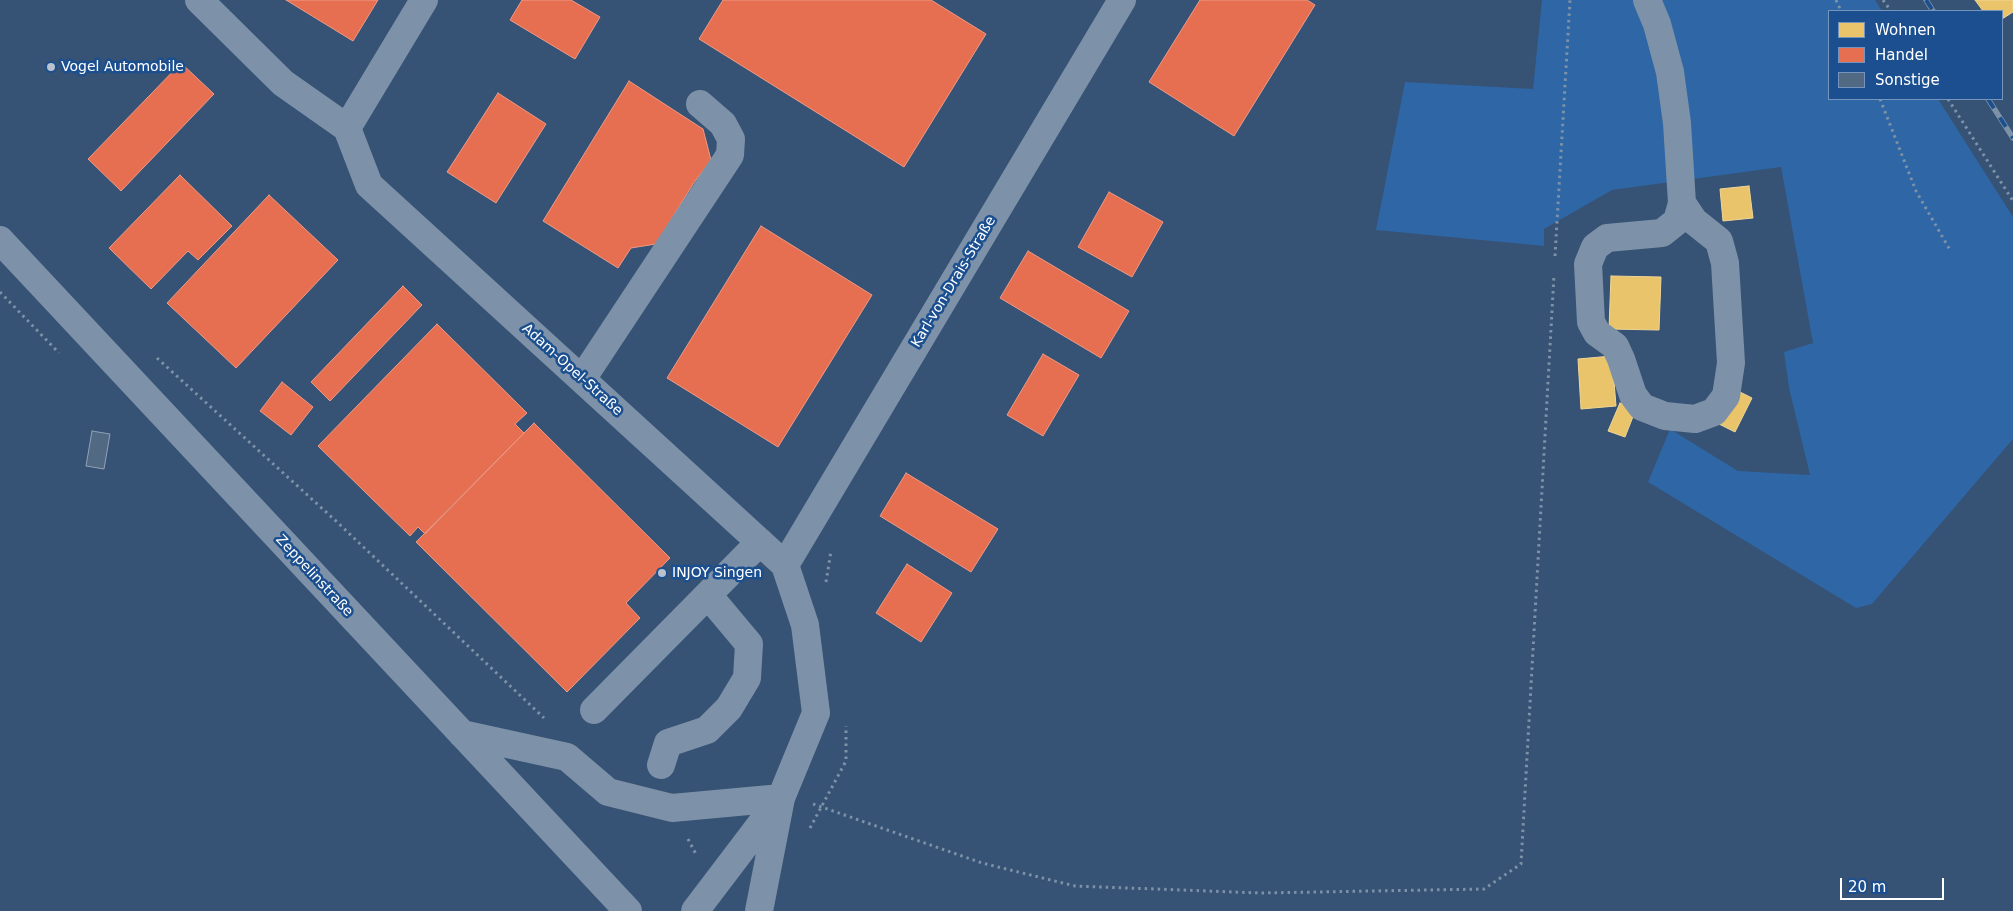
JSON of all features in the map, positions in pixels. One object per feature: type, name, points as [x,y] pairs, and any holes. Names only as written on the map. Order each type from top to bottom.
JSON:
[{"type":"street","points":[[199,0],[283,83],[347,128],[424,0]]},
{"type":"street","name":"Karl-von-Drais-Straße","points":[[785,565],[1122,0]]},
{"type":"street","points":[[1647,0],[1657,24],[1670,72],[1677,123],[1682,203],[1677,220],[1662,233],[1607,238],[1595,247],[1588,264],[1591,322],[1598,333],[1615,346],[1622,358],[1633,395],[1642,407],[1665,416],[1695,419],[1714,412],[1726,396],[1731,363],[1725,263],[1719,241],[1694,221],[1682,203]]},
{"type":"street","points":[[582,379],[730,156],[731,139],[723,124],[700,104]]},
{"type":"street","name":"Adam-Opel-Straße","points":[[347,128],[370,185],[785,565],[805,625],[816,713],[781,798],[759,911]]},
{"type":"street","name":"Zeppelinstraße","points":[[0,240],[628,911]]},
{"type":"street","points":[[594,710],[760,542]]},
{"type":"street","points":[[661,765],[668,743],[706,730],[729,708],[747,678],[749,644],[708,595]]},
{"type":"street","points":[[462,734],[567,757],[608,792],[672,808],[781,798]]},
{"type":"street","name":"Adam-Opel-Straße","points":[[694,911],[781,798]]},
{"type":"path","points":[[1555,258],[1570,0]]},
{"type":"path","points":[[1880,100],[1916,191],[1950,250]]},
{"type":"path","points":[[1949,100],[2013,201]]},
{"type":"path","points":[[781,798],[822,806],[982,863],[1075,886],[1261,893],[1484,889],[1522,864],[1555,268]]},
{"type":"path","points":[[156,356],[337,522],[547,720]]},
{"type":"path","points":[[809,829],[846,761]]},
{"type":"shaded area","points":[[1542,0],[1875,0],[1881,10],[1828,10],[1828,100],[1939,100],[2013,217],[2013,439],[1872,604],[1856,608],[1648,482],[1670,429],[1738,471],[1810,475],[1789,388],[1784,352],[1813,343],[1781,167],[1612,190],[1544,229],[1544,246],[1376,230],[1405,82],[1533,89]]},
{"type":"building: Wohnen","points":[[1975,0],[2013,0],[2013,12],[2003,18],[2003,10],[1982,10]]},
{"type":"building: Wohnen","points":[[1749,186],[1753,218],[1723,221],[1720,189]]},
{"type":"building: Wohnen","points":[[1611,276],[1661,277],[1659,330],[1609,329]]},
{"type":"building: Wohnen","points":[[1612,356],[1616,406],[1581,409],[1578,359]]},
{"type":"building: Wohnen","points":[[1734,389],[1752,398],[1735,432],[1717,423]]},
{"type":"building: Wohnen","points":[[1620,403],[1636,409],[1625,437],[1608,431]]},
{"type":"building: Handel","points":[[286,0],[378,0],[353,41]]},
{"type":"building: Handel","points":[[522,0],[571,0],[600,17],[575,59],[510,20]]},
{"type":"building: Handel","points":[[723,0],[931,0],[986,34],[904,167],[699,39]]},
{"type":"building: Handel","points":[[1200,0],[1307,0],[1315,5],[1234,136],[1149,82]]},
{"type":"building: Handel","points":[[181,63],[214,94],[121,191],[88,159]]},
{"type":"building: Handel","points":[[629,81],[703,129],[711,160],[693,184],[656,244],[631,248],[618,268],[543,221]]},
{"type":"building: Handel","points":[[498,93],[546,124],[496,203],[447,172]]},
{"type":"building: Handel","points":[[180,175],[232,226],[198,260],[188,251],[151,289],[109,248]]},
{"type":"building: Handel","points":[[1109,192],[1163,222],[1132,277],[1078,247]]},
{"type":"building: Handel","points":[[269,195],[338,260],[236,368],[167,303]]},
{"type":"building: Handel","points":[[761,226],[872,295],[778,447],[667,378]]},
{"type":"building: Handel","points":[[1028,251],[1129,311],[1101,358],[1000,298]]},
{"type":"building: Handel","points":[[403,286],[422,305],[330,401],[311,382]]},
{"type":"building: Handel","points":[[437,324],[527,413],[515,424],[524,433],[425,534],[418,527],[410,536],[318,446]]},
{"type":"building: Handel","points":[[1043,354],[1079,375],[1043,436],[1007,415]]},
{"type":"building: Handel","points":[[282,382],[313,407],[291,435],[260,411]]},
{"type":"building: Handel","points":[[534,423],[670,558],[626,603],[640,618],[567,692],[416,542]]},
{"type":"building: Handel","points":[[906,473],[998,529],[971,572],[880,516]]},
{"type":"building: Handel","points":[[907,564],[952,593],[921,642],[876,613]]},
{"type":"building: Sonstige","points":[[92,431],[110,434],[104,469],[86,466]]},
{"type":"railway","points":[[1926,0],[1932,10]]},
{"type":"railway","points":[[1989,100],[2013,138]]},
{"type":"place","name":"Vogel Automobile","points":[[51,67]]},
{"type":"place","name":"INJOY Singen","points":[[662,573]]}]
